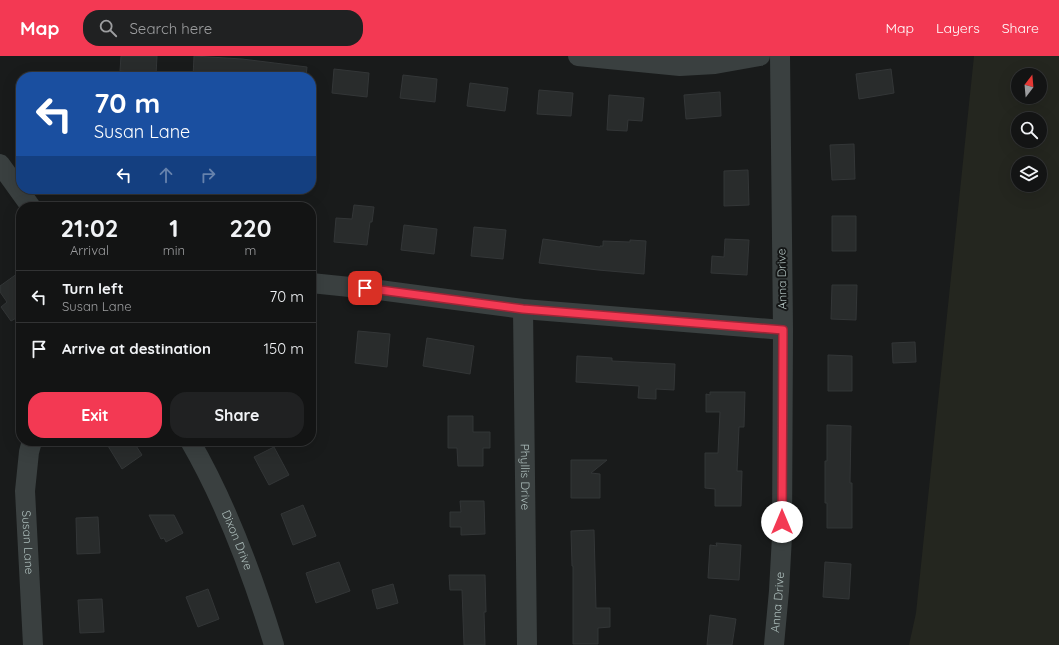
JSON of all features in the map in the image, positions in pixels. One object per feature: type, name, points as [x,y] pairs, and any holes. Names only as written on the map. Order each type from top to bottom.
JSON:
[{"type":"street","points":[[578,56],[680,66],[715,64],[760,56]]},
{"type":"street","name":"Anna Drive","points":[[774,645],[782,536],[783,330],[780,56]]},
{"type":"street","points":[[0,164],[16,186]]},
{"type":"street","points":[[316,284],[379,290],[523,309],[783,330]]},
{"type":"street","name":"Phyllis Drive","points":[[523,309],[527,645]]},
{"type":"street","name":"Susan Lane","points":[[31,446],[25,491],[33,645]]},
{"type":"street","name":"Dixon Drive","points":[[193,446],[205,467],[224,509],[264,611],[274,645]]},
{"type":"shaded area","points":[[974,56],[1059,56],[1059,645],[909,645],[916,613]]},
{"type":"building","points":[[121,56],[157,56],[156,72],[120,71]]},
{"type":"building","points":[[194,56],[242,59],[307,67],[306,72],[193,72]]},
{"type":"building","points":[[334,69],[369,73],[367,97],[332,93]]},
{"type":"building","points":[[891,69],[894,93],[859,99],[856,74]]},
{"type":"building","points":[[403,75],[437,79],[435,102],[400,98]]},
{"type":"building","points":[[470,83],[508,88],[505,111],[467,106]]},
{"type":"building","points":[[539,90],[573,93],[571,116],[537,114]]},
{"type":"building","points":[[720,92],[721,116],[686,119],[684,95]]},
{"type":"building","points":[[609,95],[644,98],[642,121],[628,120],[627,131],[607,130]]},
{"type":"building","points":[[854,144],[855,179],[832,180],[830,145]]},
{"type":"building","points":[[748,170],[749,205],[724,206],[724,171]]},
{"type":"building","points":[[354,205],[374,207],[372,222],[370,222],[367,245],[334,242],[336,218],[352,219]]},
{"type":"building","points":[[832,216],[856,216],[856,251],[832,251]]},
{"type":"building","points":[[404,225],[437,229],[434,254],[401,250]]},
{"type":"building","points":[[474,227],[506,230],[503,259],[471,256]]},
{"type":"building","points":[[543,239],[600,247],[603,246],[603,241],[646,241],[644,274],[539,263]]},
{"type":"building","points":[[725,239],[749,240],[747,275],[711,273],[712,256],[724,257]]},
{"type":"building","points":[[16,275],[16,318],[11,321],[1,307],[7,302],[0,292],[0,286]]},
{"type":"building","points":[[832,285],[857,285],[856,320],[831,319]]},
{"type":"building","points":[[358,331],[390,334],[387,367],[355,363]]},
{"type":"building","points":[[427,338],[474,346],[470,374],[423,366]]},
{"type":"building","points":[[915,342],[916,362],[893,363],[892,343]]},
{"type":"building","points":[[828,355],[852,356],[852,391],[828,391]]},
{"type":"building","points":[[577,356],[612,358],[612,361],[675,364],[674,390],[656,389],[656,399],[638,398],[639,386],[576,382]]},
{"type":"building","points":[[710,392],[745,392],[744,427],[739,427],[737,471],[742,471],[741,506],[715,506],[715,489],[705,488],[705,453],[718,453],[720,412],[706,412],[706,394],[710,395]]},
{"type":"building","points":[[448,416],[473,416],[473,432],[490,432],[490,448],[483,448],[483,466],[458,466],[457,448],[448,448]]},
{"type":"building","points":[[827,425],[851,426],[850,483],[852,483],[852,528],[827,528],[827,503],[825,503],[825,461],[827,461]]},
{"type":"building","points":[[108,446],[136,446],[142,455],[122,469]]},
{"type":"building","points":[[274,447],[289,475],[269,485],[254,457]]},
{"type":"building","points":[[571,460],[607,460],[591,473],[600,474],[600,498],[571,498]]},
{"type":"building","points":[[460,501],[484,501],[485,534],[461,535],[461,527],[450,527],[450,512],[461,512]]},
{"type":"building","points":[[303,505],[316,536],[293,545],[281,514]]},
{"type":"building","points":[[149,515],[174,515],[183,533],[166,542],[164,538],[161,539]]},
{"type":"building","points":[[98,517],[100,553],[77,554],[76,518]]},
{"type":"building","points":[[594,530],[596,608],[610,608],[610,627],[598,628],[598,644],[573,644],[573,566],[571,531]]},
{"type":"building","points":[[716,543],[741,545],[739,580],[708,578],[710,545],[717,546]]},
{"type":"building","points":[[339,562],[350,591],[316,603],[306,573]]},
{"type":"building","points":[[825,562],[851,564],[849,599],[823,597]]},
{"type":"building","points":[[449,575],[485,575],[485,645],[464,645],[462,590],[450,590]]},
{"type":"building","points":[[393,584],[398,603],[377,609],[372,590]]},
{"type":"building","points":[[208,589],[219,619],[198,627],[186,597]]},
{"type":"building","points":[[102,599],[104,632],[80,633],[78,600]]},
{"type":"building","points":[[710,615],[736,619],[732,645],[707,645]]},
{"type":"route","points":[[365,288],[523,309],[783,330],[782,522]]}]
